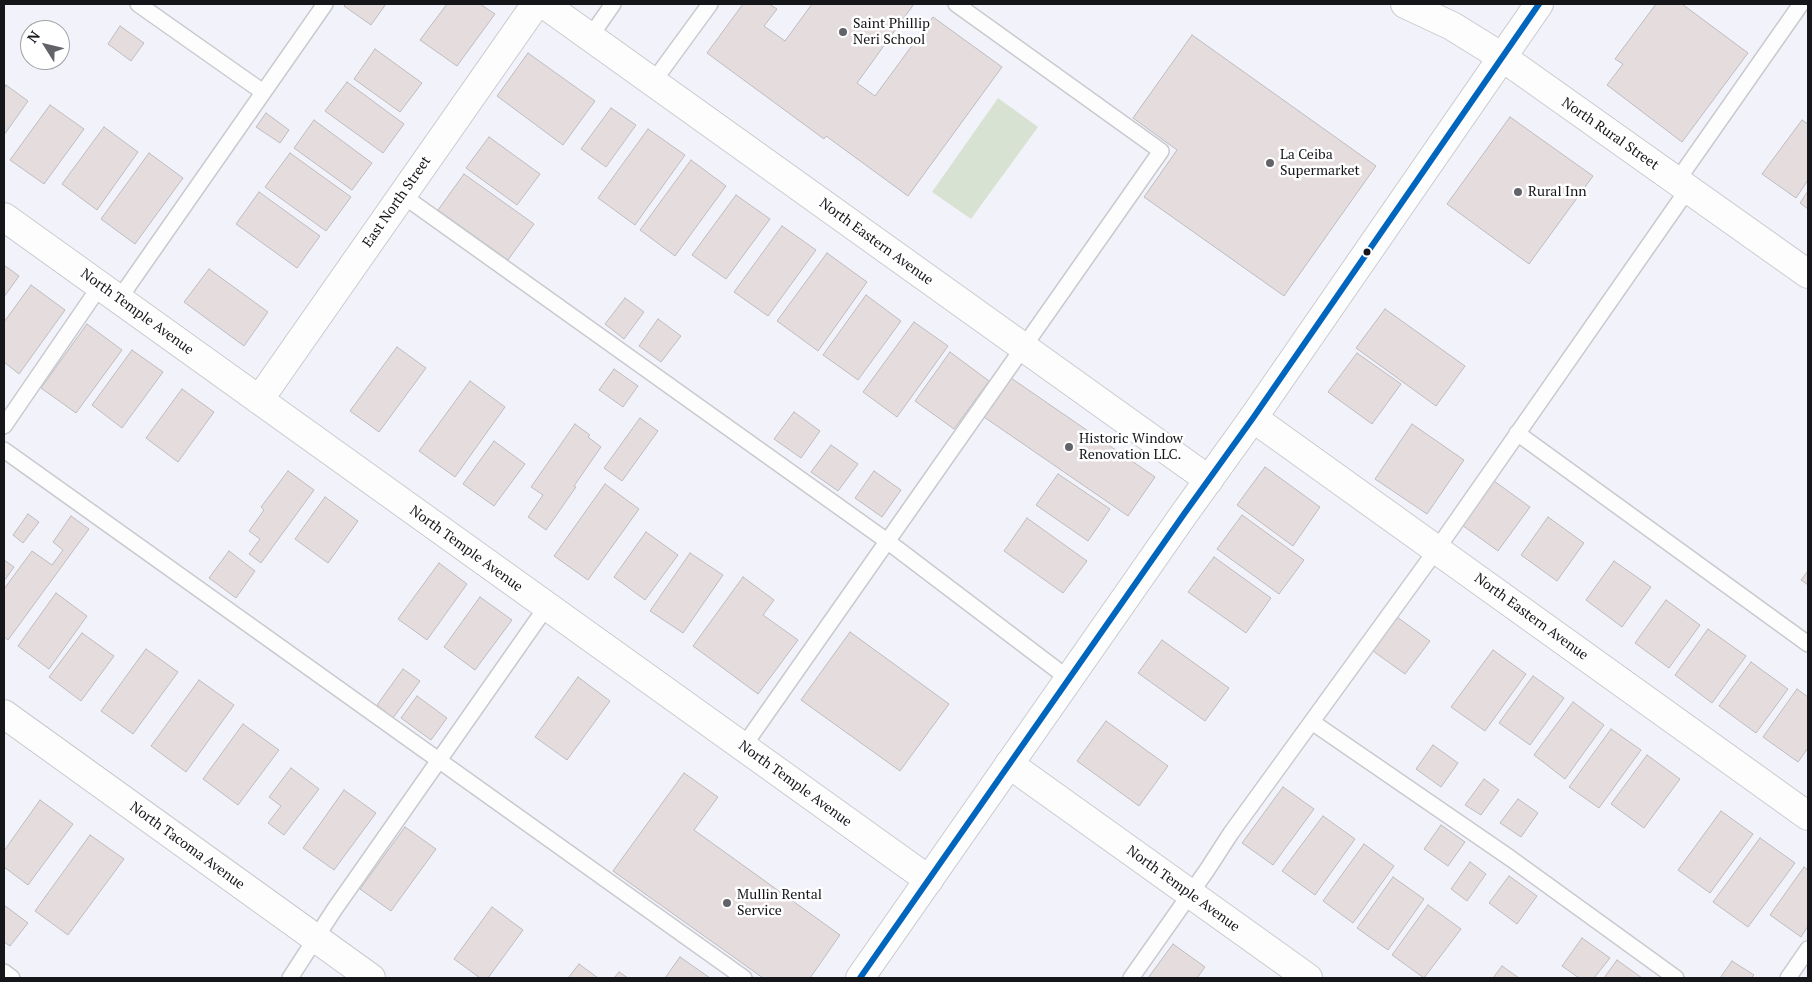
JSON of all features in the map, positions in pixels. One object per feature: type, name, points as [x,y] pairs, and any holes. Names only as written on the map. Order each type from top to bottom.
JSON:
[{"type":"street","name":"East North Street","points":[[259,400],[536,4]]},
{"type":"street","name":"North Eastern Avenue","points":[[544,4],[1208,480]]},
{"type":"street","name":"North Rural Street","points":[[1405,4],[1452,26],[1502,57],[1808,274]]},
{"type":"street","points":[[860,978],[1253,418],[1539,4]]},
{"type":"street","name":"North Temple Avenue","points":[[4,217],[929,880]]},
{"type":"street","name":"North Eastern Avenue","points":[[1253,418],[1808,816]]},
{"type":"street","name":"North Tacoma Avenue","points":[[4,714],[371,978]]},
{"type":"street","name":"North Temple Avenue","points":[[1009,764],[1308,978]]},
{"type":"lane","points":[[138,4],[263,92]]},
{"type":"lane","points":[[4,426],[110,293],[263,92],[325,4]]},
{"type":"lane","points":[[590,37],[613,4]]},
{"type":"lane","points":[[653,82],[710,4]]},
{"type":"lane","points":[[743,747],[1161,151],[956,4]]},
{"type":"lane","points":[[1131,978],[1231,833],[1437,549],[1517,433],[1683,185],[1801,4]]},
{"type":"lane","points":[[402,194],[887,541],[1070,679]]},
{"type":"lane","points":[[1517,433],[1808,644]]},
{"type":"lane","points":[[4,450],[744,978]]},
{"type":"lane","points":[[290,978],[334,910],[547,606]]},
{"type":"lane","points":[[1312,722],[1510,858],[1676,978]]},
{"type":"lane","points":[[1788,978],[1808,949]]},
{"type":"lane","points":[[4,972],[12,978]]},
{"type":"green space","points":[[998,98],[1038,127],[971,219],[932,192]]},
{"type":"building","points":[[346,4],[386,4],[371,25],[344,6]]},
{"type":"building","points":[[447,4],[480,4],[495,14],[457,66],[420,40]]},
{"type":"building","points":[[743,4],[769,4],[777,9],[764,26],[785,41],[812,4],[914,4],[857,83],[875,96],[933,17],[1002,67],[908,196],[826,136],[824,139],[707,53]]},
{"type":"building","points":[[1656,4],[1682,4],[1748,53],[1682,142],[1607,85],[1623,64],[1615,59]]},
{"type":"building","points":[[120,26],[144,43],[131,61],[108,44]]},
{"type":"building","name":"La Ceiba Supermarket","points":[[1192,35],[1376,166],[1284,296],[1144,197],[1177,150],[1133,118]]},
{"type":"building","points":[[375,49],[422,83],[400,112],[354,79]]},
{"type":"building","points":[[528,53],[595,101],[563,145],[497,96]]},
{"type":"building","points":[[347,82],[404,124],[383,153],[325,111]]},
{"type":"building","points":[[6,85],[28,101],[4,135],[4,89]]},
{"type":"building","points":[[50,105],[84,129],[44,184],[10,160]]},
{"type":"building","points":[[611,108],[636,125],[606,167],[581,149]]},
{"type":"building","points":[[266,113],[289,130],[280,143],[256,127]]},
{"type":"building","name":"Rural Inn","points":[[1510,117],[1593,176],[1529,264],[1447,204]]},
{"type":"building","points":[[314,120],[372,163],[352,190],[294,148]]},
{"type":"building","points":[[1802,120],[1808,124],[1808,180],[1796,198],[1762,174]]},
{"type":"building","points":[[104,127],[138,152],[97,210],[62,184]]},
{"type":"building","points":[[648,129],[685,155],[635,225],[598,198]]},
{"type":"building","points":[[489,137],[540,174],[517,205],[466,168]]},
{"type":"building","points":[[149,153],[183,178],[135,244],[101,219]]},
{"type":"building","points":[[290,153],[351,197],[326,231],[265,187]]},
{"type":"building","points":[[691,160],[726,186],[675,256],[640,230]]},
{"type":"building","points":[[464,174],[534,224],[508,260],[438,210]]},
{"type":"building","points":[[1808,191],[1808,209],[1800,203]]},
{"type":"building","points":[[259,192],[320,236],[297,268],[236,224]]},
{"type":"building","points":[[736,195],[770,219],[726,279],[692,255]]},
{"type":"building","points":[[782,226],[816,250],[768,316],[734,292]]},
{"type":"building","points":[[827,253],[867,282],[818,351],[777,321]]},
{"type":"building","points":[[4,265],[19,276],[4,297]]},
{"type":"building","points":[[209,269],[268,312],[244,346],[184,302]]},
{"type":"building","points":[[31,285],[65,310],[19,374],[4,362],[4,322]]},
{"type":"building","points":[[866,295],[901,321],[858,380],[823,355]]},
{"type":"building","points":[[625,298],[644,312],[624,339],[605,324]]},
{"type":"building","points":[[1385,309],[1465,366],[1436,406],[1356,348]]},
{"type":"building","points":[[658,319],[681,336],[661,362],[639,346]]},
{"type":"building","points":[[914,322],[948,346],[897,417],[863,392]]},
{"type":"building","points":[[87,324],[122,350],[76,413],[41,388]]},
{"type":"building","points":[[397,347],[426,368],[379,432],[350,411]]},
{"type":"building","points":[[132,350],[163,372],[122,428],[92,405]]},
{"type":"building","points":[[950,352],[989,381],[954,429],[915,401]]},
{"type":"building","points":[[1357,353],[1401,384],[1372,424],[1328,392]]},
{"type":"building","points":[[614,369],[638,386],[623,407],[599,390]]},
{"type":"building","name":"Historic Window Renovation LLC.","points":[[1011,378],[1155,477],[1128,516],[984,417]]},
{"type":"building","points":[[470,381],[505,407],[455,477],[419,451]]},
{"type":"building","points":[[182,389],[214,412],[178,462],[146,438]]},
{"type":"building","points":[[794,412],[820,431],[801,458],[774,439]]},
{"type":"building","points":[[640,418],[658,431],[622,481],[604,468]]},
{"type":"building","points":[[575,424],[590,435],[588,437],[601,447],[546,530],[528,517],[543,495],[531,487]]},
{"type":"building","points":[[1412,424],[1464,460],[1427,514],[1375,479]]},
{"type":"building","points":[[494,441],[525,464],[494,506],[463,484]]},
{"type":"building","points":[[831,445],[858,464],[838,491],[811,472]]},
{"type":"building","points":[[1265,467],[1320,507],[1293,546],[1237,505]]},
{"type":"building","points":[[288,471],[314,490],[261,563],[249,554],[260,539],[249,531],[264,510],[261,507]]},
{"type":"building","points":[[874,471],[901,490],[882,517],[855,498]]},
{"type":"building","points":[[1058,474],[1110,509],[1088,541],[1036,505]]},
{"type":"building","points":[[1494,481],[1530,507],[1498,551],[1462,525]]},
{"type":"building","points":[[605,484],[639,509],[588,580],[554,556]]},
{"type":"building","points":[[325,497],[358,521],[328,563],[295,539]]},
{"type":"building","points":[[28,514],[39,522],[23,543],[13,535]]},
{"type":"building","points":[[1242,515],[1304,560],[1279,594],[1217,549]]},
{"type":"building","points":[[71,516],[89,529],[8,640],[4,637],[4,589],[32,551],[52,565],[63,550],[53,542]]},
{"type":"building","points":[[1548,517],[1584,543],[1557,581],[1521,555]]},
{"type":"building","points":[[1027,518],[1087,561],[1063,593],[1004,551]]},
{"type":"building","points":[[646,532],[678,555],[645,600],[614,577]]},
{"type":"building","points":[[229,551],[255,571],[236,598],[209,578]]},
{"type":"building","points":[[690,553],[723,575],[683,633],[650,611]]},
{"type":"building","points":[[1214,557],[1271,598],[1246,633],[1188,592]]},
{"type":"building","points":[[4,560],[14,567],[4,581]]},
{"type":"building","points":[[1614,561],[1651,587],[1622,627],[1586,600]]},
{"type":"building","points":[[439,563],[467,584],[427,640],[398,619]]},
{"type":"building","points":[[1808,571],[1808,585],[1801,580]]},
{"type":"building","points":[[743,577],[774,600],[763,615],[798,640],[758,694],[693,646]]},
{"type":"building","points":[[56,593],[87,616],[49,669],[18,646]]},
{"type":"building","points":[[480,597],[512,620],[475,670],[444,647]]},
{"type":"building","points":[[1666,600],[1700,625],[1669,668],[1635,643]]},
{"type":"building","points":[[1397,617],[1430,641],[1405,674],[1373,651]]},
{"type":"building","points":[[1708,629],[1746,656],[1712,703],[1675,675]]},
{"type":"building","points":[[850,632],[949,704],[900,771],[801,700]]},
{"type":"building","points":[[82,633],[114,656],[81,701],[49,677]]},
{"type":"building","points":[[1162,640],[1229,688],[1205,721],[1138,673]]},
{"type":"building","points":[[146,649],[178,672],[133,734],[101,711]]},
{"type":"building","points":[[1493,650],[1526,674],[1485,731],[1451,707]]},
{"type":"building","points":[[1751,662],[1788,689],[1756,733],[1719,706]]},
{"type":"building","points":[[403,669],[420,681],[393,718],[377,705]]},
{"type":"building","points":[[1533,676],[1564,698],[1530,745],[1499,723]]},
{"type":"building","points":[[578,677],[610,701],[567,760],[535,737]]},
{"type":"building","points":[[199,680],[234,705],[186,772],[151,746]]},
{"type":"building","points":[[1797,689],[1808,697],[1808,748],[1798,762],[1763,737]]},
{"type":"building","points":[[417,696],[447,718],[431,740],[401,718]]},
{"type":"building","points":[[1573,702],[1604,725],[1565,779],[1534,755]]},
{"type":"building","points":[[1106,721],[1168,766],[1139,806],[1077,761]]},
{"type":"building","points":[[243,724],[279,750],[238,805],[203,779]]},
{"type":"building","points":[[1611,729],[1641,750],[1599,808],[1569,787]]},
{"type":"building","points":[[1433,745],[1458,763],[1441,787],[1416,769]]},
{"type":"building","points":[[1647,755],[1680,779],[1644,828],[1611,804]]},
{"type":"building","points":[[291,768],[319,789],[284,835],[268,823],[281,806],[269,797]]},
{"type":"building","name":"Mullin Rental Service","points":[[684,773],[718,797],[694,830],[840,935],[810,978],[763,978],[613,871]]},
{"type":"building","points":[[1484,779],[1499,790],[1481,815],[1465,805]]},
{"type":"building","points":[[1283,787],[1314,809],[1273,865],[1242,843]]},
{"type":"building","points":[[344,790],[376,813],[334,870],[303,848]]},
{"type":"building","points":[[1518,799],[1538,813],[1521,837],[1500,823]]},
{"type":"building","points":[[40,800],[73,824],[28,885],[4,867],[4,851]]},
{"type":"building","points":[[1721,811],[1753,834],[1710,893],[1678,870]]},
{"type":"building","points":[[1323,816],[1355,839],[1315,895],[1282,871]]},
{"type":"building","points":[[1441,825],[1465,842],[1448,866],[1424,849]]},
{"type":"building","points":[[405,827],[436,849],[391,911],[360,889]]},
{"type":"building","points":[[90,835],[124,859],[68,935],[35,911]]},
{"type":"building","points":[[1760,838],[1795,863],[1748,927],[1713,902]]},
{"type":"building","points":[[1364,844],[1394,866],[1353,923],[1323,901]]},
{"type":"building","points":[[1470,862],[1486,874],[1467,901],[1451,889]]},
{"type":"building","points":[[1804,867],[1808,870],[1808,926],[1801,937],[1770,915]]},
{"type":"building","points":[[1509,876],[1537,896],[1517,924],[1489,903]]},
{"type":"building","points":[[1393,877],[1424,899],[1388,950],[1357,928]]},
{"type":"building","points":[[4,905],[28,923],[10,946],[4,942]]},
{"type":"building","points":[[1428,905],[1461,929],[1424,978],[1392,955]]},
{"type":"building","points":[[492,907],[523,930],[488,978],[480,978],[454,959]]},
{"type":"building","points":[[1582,938],[1610,958],[1594,978],[1579,978],[1562,966]]},
{"type":"building","points":[[1173,944],[1205,967],[1197,978],[1148,978]]},
{"type":"building","points":[[680,957],[710,978],[665,978]]},
{"type":"building","points":[[1617,960],[1642,978],[1604,978]]},
{"type":"building","points":[[1732,961],[1754,975],[1751,978],[1720,978]]},
{"type":"building","points":[[579,964],[598,978],[568,978]]},
{"type":"building","points":[[1502,966],[1519,978],[1493,978]]},
{"type":"building","points":[[619,972],[628,978],[614,978]]},
{"type":"transit line","points":[[860,978],[1253,418],[1539,4]]},
{"type":"place","name":"Saint Phillip Neri School","points":[[843,32]]},
{"type":"place","name":"La Ceiba Supermarket","points":[[1270,163]]},
{"type":"place","name":"Rural Inn","points":[[1518,192]]},
{"type":"place","name":"Historic Window Renovation LLC.","points":[[1069,447]]},
{"type":"place","name":"Mullin Rental Service","points":[[727,903]]}]
